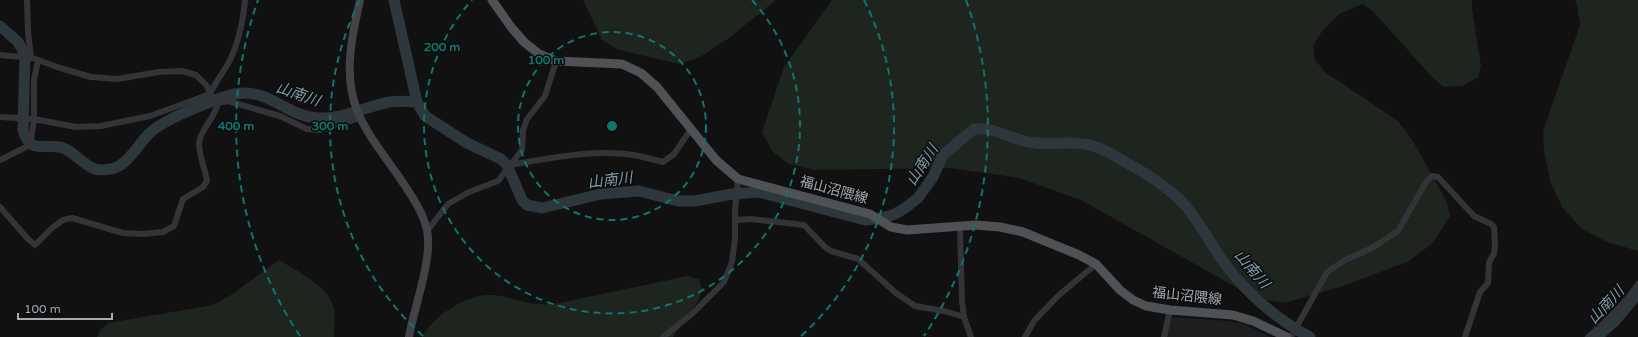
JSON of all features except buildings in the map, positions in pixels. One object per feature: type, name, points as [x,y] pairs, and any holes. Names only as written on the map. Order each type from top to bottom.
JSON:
[{"type":"main road","name":"福山沼隈線","points":[[492,0],[511,27],[524,42],[539,54],[556,61],[622,64],[641,73],[657,87],[716,160],[738,179],[870,214],[891,227],[907,230],[976,225],[1000,227],[1023,232],[1079,255],[1096,264],[1120,290],[1133,300],[1146,306],[1170,310],[1233,315],[1290,336]]},
{"type":"street","points":[[0,160],[26,147],[33,134],[34,59],[28,32],[27,0]]},
{"type":"street","points":[[210,94],[213,85],[230,61],[236,45],[244,11],[244,0]]},
{"type":"street","points":[[360,0],[353,31],[350,68],[352,91],[356,108],[371,137],[418,205],[427,231],[425,268],[409,337]]},
{"type":"street","points":[[0,55],[34,59],[91,77],[117,79],[159,72],[182,71],[196,75],[207,86],[210,94],[218,103]]},
{"type":"street","points":[[427,231],[448,204],[469,192],[498,181],[522,150],[523,130],[527,119],[545,96],[556,61]]},
{"type":"street","points":[[0,117],[34,119],[76,127],[101,126],[150,116],[210,94]]},
{"type":"street","points":[[218,103],[228,101],[280,116],[307,129],[319,130],[360,118]]},
{"type":"street","points":[[0,207],[35,245],[52,228],[63,220],[72,218],[123,233],[143,234],[168,230],[174,226],[182,199],[203,187],[207,180],[200,156],[199,142],[202,134],[212,120],[218,103]]},
{"type":"street","points":[[510,165],[556,157],[591,154],[639,156],[663,162],[674,154],[692,129]]},
{"type":"street","points":[[1290,336],[1327,272],[1345,260],[1372,248],[1398,231],[1426,182],[1432,176],[1438,177],[1474,216],[1494,227],[1494,254],[1489,262],[1488,283],[1480,292],[1465,337]]},
{"type":"street","points":[[663,337],[692,314],[724,282],[732,262],[735,239],[738,179]]},
{"type":"street","points":[[735,220],[750,219],[804,225],[825,247],[831,251],[858,259],[896,293],[915,306],[944,311],[964,317]]},
{"type":"street","points":[[960,226],[962,301],[964,317],[971,337]]},
{"type":"street","points":[[1025,337],[1034,321],[1044,310],[1059,295],[1096,264]]},
{"type":"street","points":[[1588,337],[1615,313],[1629,298],[1638,284]]},
{"type":"street","points":[[1164,337],[1170,310]]},
{"type":"shaded area","points":[[583,0],[776,0],[729,38],[700,57],[680,64],[619,50],[602,40]]},
{"type":"shaded area","points":[[832,0],[1472,0],[1472,9],[1481,66],[1478,77],[1462,86],[1444,87],[1432,77],[1373,11],[1362,4],[1339,14],[1321,33],[1313,45],[1315,60],[1325,72],[1398,121],[1414,143],[1447,202],[1450,216],[1433,243],[1409,261],[1346,285],[1285,303],[1257,299],[1081,200],[1019,178],[950,168],[815,170],[789,164],[772,151],[762,132],[784,67]]},
{"type":"shaded area","points":[[1575,0],[1638,0],[1638,251],[1607,242],[1582,229],[1562,207],[1550,181],[1544,151],[1543,131],[1580,25]]},
{"type":"shaded area","points":[[279,260],[303,274],[326,293],[334,309],[334,337],[97,337],[100,330],[108,323],[213,305],[231,295]]},
{"type":"shaded area","points":[[688,276],[699,279],[702,289],[699,300],[673,337],[422,337],[427,329],[442,314],[461,303],[480,296],[495,295],[540,304],[559,303]]},
{"type":"shaded area","points":[[1170,317],[1229,321],[1244,324],[1271,337],[1166,337]]},
{"type":"waterway","name":"山南川","points":[[394,0],[417,102],[425,116],[467,143],[501,159],[507,165],[522,200],[527,205],[542,208],[601,194],[639,191],[678,201],[695,201],[732,194],[759,192],[865,220],[883,218],[895,214],[918,198],[933,177],[943,155],[974,129],[990,130],[1027,142],[1090,145],[1100,148],[1115,156],[1147,175],[1176,196],[1193,216],[1230,271],[1250,293],[1285,322],[1310,337]]},
{"type":"waterway","name":"山南川","points":[[0,26],[18,42],[25,54],[23,130],[29,142],[37,146],[54,146],[70,151],[90,167],[98,170],[114,168],[124,163],[152,131],[168,121],[204,104],[235,94],[247,93],[258,95],[298,113],[309,117],[320,118],[329,118],[347,114],[393,101],[417,102]]},
{"type":"waterway","name":"山南川","points":[[1597,337],[1615,321],[1638,293]]}]
